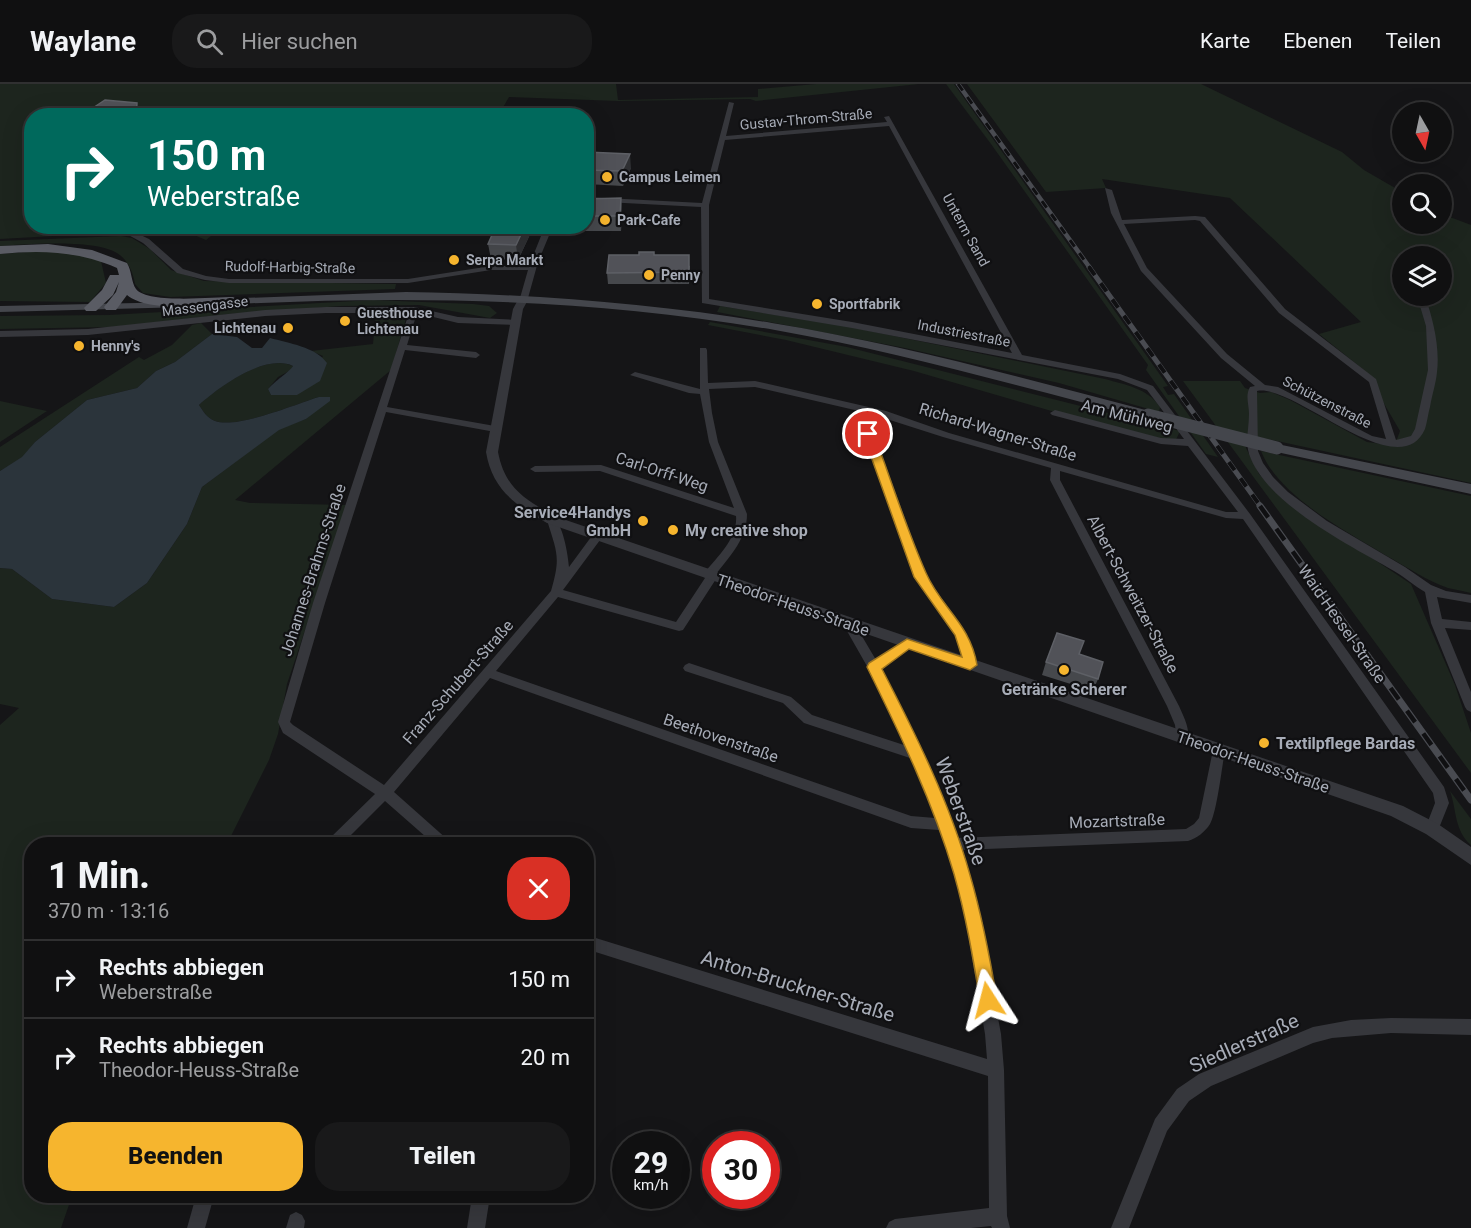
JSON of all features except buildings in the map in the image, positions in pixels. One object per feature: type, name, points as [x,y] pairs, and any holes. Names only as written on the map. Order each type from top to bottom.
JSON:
[{"type":"highway","points":[[3,250],[67,248],[94,253],[122,266],[126,273],[128,286],[132,293],[140,298],[233,301]]},
{"type":"highway","points":[[91,308],[113,286],[115,280],[112,261]]},
{"type":"highway","points":[[111,307],[128,286]]},
{"type":"main road","points":[[0,309],[91,308],[404,294],[524,298],[653,309],[802,332],[974,370],[1277,448],[1471,489]]},
{"type":"street","points":[[594,199],[705,205],[731,103]]},
{"type":"street","name":"Gustav-Throm-Straße","points":[[722,138],[890,120]]},
{"type":"street","name":"Unterm Sand","points":[[890,120],[1018,357]]},
{"type":"street","name":"Schützenstraße","points":[[1108,190],[1119,222],[1144,269],[1215,347],[1262,387],[1275,389],[1305,403],[1365,437],[1392,443]]},
{"type":"street","name":"Industriestraße","points":[[705,205],[703,299],[710,303],[852,325],[1107,374],[1150,388],[1193,444]]},
{"type":"street","points":[[1119,222],[1202,219],[1282,311],[1374,381],[1392,443],[1408,441],[1417,435],[1429,394],[1433,347],[1424,306]]},
{"type":"street","name":"Rudolf-Harbig-Straße","points":[[131,234],[152,245],[174,267],[188,274],[229,281],[408,281],[491,268],[532,268]]},
{"type":"street","points":[[524,298],[532,268],[546,234]]},
{"type":"street","name":"Theodor-Heuss-Straße","points":[[524,298],[516,322],[495,429],[492,457],[503,483],[525,505],[552,520],[711,576],[1391,809],[1432,829],[1471,857]]},
{"type":"street","name":"Massengasse","points":[[0,334],[88,332],[268,312],[414,310],[428,311],[458,320],[516,322]]},
{"type":"street","name":"Johannes-Brahms-Straße","points":[[385,793],[288,729],[285,722],[319,603],[414,310]]},
{"type":"street","points":[[402,347],[476,355]]},
{"type":"street","points":[[556,592],[679,627],[734,542],[742,514],[714,443],[703,389],[703,350]]},
{"type":"street","name":"Richard-Wagner-Straße","points":[[635,375],[692,391],[755,384],[901,417],[946,435],[1056,467],[1226,515],[1246,516]]},
{"type":"street","points":[[1262,387],[1251,392],[1254,412],[1250,441],[1263,473],[1290,499],[1340,535],[1415,578],[1430,590],[1471,599]]},
{"type":"street","points":[[383,409],[495,429]]},
{"type":"street","points":[[864,409],[862,417],[921,577],[961,634],[970,665]]},
{"type":"street","name":"Am Mühlweg","points":[[1055,413],[1161,441],[1193,444]]},
{"type":"street","name":"Waid-Hessel-Straße","points":[[1193,444],[1439,791],[1442,803],[1432,829]]},
{"type":"street","name":"Albert-Schweitzer-Straße","points":[[1056,467],[1055,480],[1173,706],[1181,724],[1182,738]]},
{"type":"street","name":"Carl-Orff-Weg","points":[[535,469],[602,468],[742,514]]},
{"type":"street","name":"Franz-Schubert-Straße","points":[[552,520],[563,554],[563,568],[556,592]]},
{"type":"street","name":"Franz-Schubert-Straße","points":[[340,837],[385,793],[488,673],[556,592],[598,536]]},
{"type":"street","points":[[1430,590],[1437,622],[1471,707]]},
{"type":"street","points":[[1437,622],[1471,626]]},
{"type":"street","name":"Weberstraße","points":[[849,624],[874,667],[918,754],[962,873],[977,932],[993,1034],[996,1070],[999,1222]]},
{"type":"street","points":[[874,667],[907,644]]},
{"type":"street","points":[[689,668],[787,700],[808,719],[918,754]]},
{"type":"street","name":"Beethovenstraße","points":[[488,673],[911,822],[944,825]]},
{"type":"street","name":"Mozartstraße","points":[[952,844],[1188,835],[1199,828],[1205,820],[1219,750]]},
{"type":"street","points":[[385,793],[435,837]]},
{"type":"street","name":"Anton-Bruckner-Straße","points":[[594,944],[996,1070]]},
{"type":"street","name":"Siedlerstraße","points":[[1120,1228],[1161,1125],[1175,1103],[1199,1083],[1323,1032],[1360,1028],[1471,1027]]},
{"type":"street","points":[[196,1228],[203,1203]]},
{"type":"street","points":[[476,1228],[480,1203]]},
{"type":"street","points":[[895,1228],[999,1222]]},
{"type":"shaded area","points":[[0,84],[616,84],[618,100],[758,97],[758,89],[816,84],[919,84],[756,101],[750,99],[618,101],[509,97],[503,108],[24,108],[24,234],[88,234],[0,239]]},
{"type":"shaded area","points":[[946,84],[954,84],[1168,386],[1163,387],[1168,395],[1174,394],[1218,457],[1206,454],[1146,370],[1148,365]]},
{"type":"shaded area","points":[[967,84],[1201,84],[1342,152],[1364,170],[1392,186],[1392,234],[1452,234],[1452,218],[1471,225],[1471,483],[1244,434],[1246,448],[1259,474],[1285,500],[1411,584],[1455,685],[1471,733],[1471,773],[1183,381],[1240,381],[1245,388],[1260,393],[1271,392],[1290,400],[1367,442],[1389,445],[1397,439],[1400,431],[1365,371],[1319,334],[1361,322],[1230,198],[1102,179],[1106,188],[1046,192]]},
{"type":"shaded area","points":[[192,234],[214,234],[206,240]]},
{"type":"shaded area","points":[[121,236],[132,238],[150,249],[171,270],[204,281],[396,284],[395,289],[170,297],[143,293],[135,284],[124,259],[107,249],[77,244],[0,246],[0,241]]},
{"type":"shaded area","points":[[41,251],[80,253],[101,261],[106,283],[90,302],[0,301],[0,254]]},
{"type":"shaded area","points":[[373,300],[473,304],[489,306],[497,313],[490,318],[419,305],[341,306],[230,314],[112,327],[0,329],[0,316],[109,315]]},
{"type":"shaded area","points":[[720,306],[850,327],[1105,379],[1128,385],[1149,395],[1160,407],[1159,412],[1059,383],[905,348],[717,312]]},
{"type":"shaded area","points":[[408,312],[391,370],[235,500],[250,503],[347,505],[287,684],[278,734],[269,760],[230,837],[24,837],[24,1203],[70,1203],[61,1228],[0,1228],[0,725],[19,708],[0,704],[0,568],[12,569],[52,599],[114,607],[147,583],[187,524],[202,487],[279,429],[306,419],[330,397],[319,397],[252,419],[225,423],[210,418],[199,405],[231,381],[269,364],[282,363],[293,366],[291,370],[278,377],[268,389],[271,395],[297,395],[323,356],[311,351],[373,344],[376,313]]},
{"type":"shaded area","points":[[710,322],[847,347],[1180,431],[1175,442],[1055,412],[914,371],[786,340],[708,325]]},
{"type":"shaded area","points":[[201,323],[212,334],[175,362],[156,371],[137,388],[87,400],[35,442],[23,457],[0,471],[0,447],[139,357],[144,360],[172,345],[192,325]]},
{"type":"shaded area","points":[[212,334],[237,337],[252,348],[262,348],[270,338],[309,349],[327,363],[320,381],[297,395],[271,395],[268,389],[293,366],[282,363],[269,364],[243,374],[218,389],[199,405],[212,420],[225,423],[237,422],[267,415],[319,397],[330,397],[330,401],[306,419],[279,430],[202,487],[187,524],[147,583],[114,607],[52,599],[12,569],[0,568],[0,471],[22,457],[35,442],[87,400],[137,388],[156,371],[175,362]]},
{"type":"shaded area","points":[[0,401],[47,411],[0,442]]},
{"type":"shaded area","points":[[1261,451],[1471,496],[1471,593],[1432,582],[1334,524],[1298,498],[1283,483],[1270,468]]},
{"type":"shaded area","points":[[1450,791],[1471,819],[1471,845],[1459,827]]},
{"type":"railway","points":[[958,84],[1090,268]]},
{"type":"railway","points":[[1089,267],[1261,507]]},
{"type":"railway","points":[[1260,506],[1471,800]]},
{"type":"place","name":"Campus Leimen","points":[[607,177]]},
{"type":"place","name":"Park-Cafe","points":[[605,220]]},
{"type":"place","name":"Serpa Markt","points":[[454,260]]},
{"type":"place","name":"Penny","points":[[649,275]]},
{"type":"place","name":"Sportfabrik","points":[[817,304]]},
{"type":"place","name":"Guesthouse Lichtenau","points":[[345,321]]},
{"type":"place","name":"Lichtenau","points":[[288,328]]},
{"type":"place","name":"Henny's","points":[[79,346]]},
{"type":"place","name":"Service4Handys GmbH","points":[[643,521]]},
{"type":"place","name":"My creative shop","points":[[673,530]]},
{"type":"place","name":"Getränke Scherer","points":[[1064,670]]},
{"type":"place","name":"Textilpflege Bardas","points":[[1264,743]]},
{"type":"route","points":[[868,434],[921,577],[961,634],[968,654],[970,665],[907,644],[874,667],[918,754],[962,873],[977,932],[988,1000]]}]
